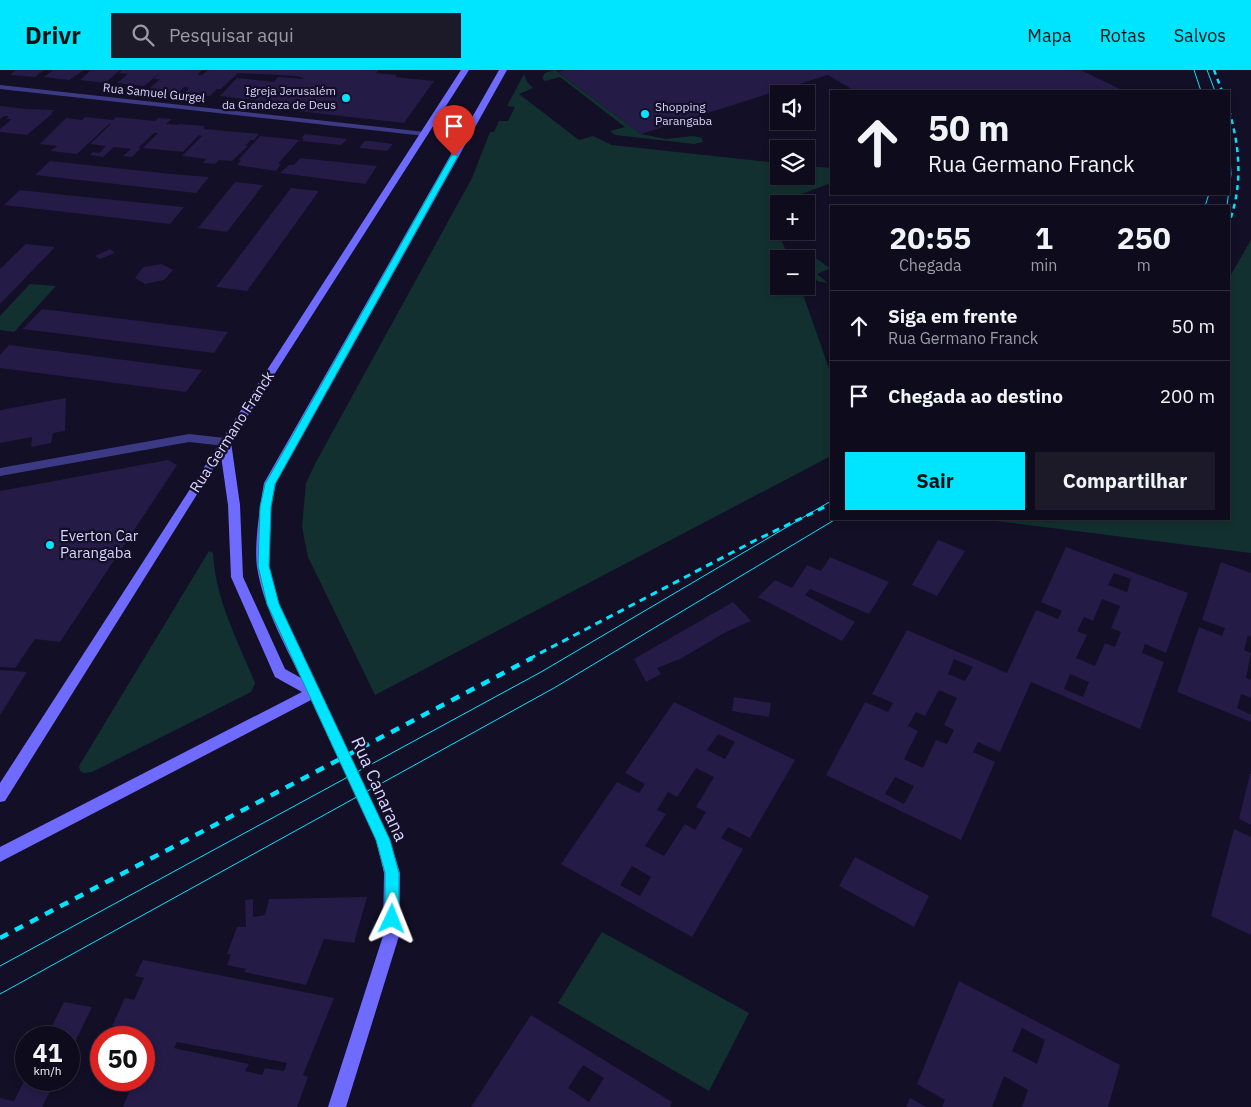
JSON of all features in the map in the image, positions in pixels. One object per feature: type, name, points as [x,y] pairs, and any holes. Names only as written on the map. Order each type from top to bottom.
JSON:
[{"type":"main road","name":"Rua Germano Franck","points":[[0,796],[465,70]]},
{"type":"main road","points":[[314,692],[273,604],[264,566],[265,507],[270,484],[503,70]]},
{"type":"main road","points":[[225,442],[234,505],[237,577],[280,673],[314,692]]},
{"type":"main road","points":[[0,855],[314,692]]},
{"type":"main road","name":"Rua Canarana","points":[[314,692],[383,840],[392,873],[391,936],[337,1107]]},
{"type":"street","name":"Rua Samuel Gurgel","points":[[0,88],[425,134]]},
{"type":"street","points":[[0,472],[189,438],[225,442]]},
{"type":"green space","points":[[555,70],[641,134],[666,139],[693,136],[702,138],[703,142],[694,144],[615,135],[610,131],[625,127],[560,77],[545,81],[542,78],[545,73]]},
{"type":"green space","points":[[524,74],[527,82],[533,88],[519,94],[579,140],[593,136],[612,145],[770,162],[770,185],[815,185],[815,167],[830,168],[830,183],[799,195],[770,195],[770,240],[782,240],[785,250],[770,250],[770,295],[803,295],[830,371],[830,457],[375,695],[308,557],[302,527],[306,483],[472,178],[490,132],[494,132],[499,121],[508,121],[515,107],[507,106]]},
{"type":"green space","points":[[1251,240],[1251,553],[988,520],[1230,520],[1230,276]]},
{"type":"green space","points":[[816,258],[828,267],[830,266],[830,268],[817,274],[828,283],[817,281],[815,277]]},
{"type":"green space","points":[[30,284],[56,286],[14,332],[0,330],[0,316]]},
{"type":"green space","points":[[209,551],[213,553],[218,587],[223,603],[255,683],[251,692],[92,772],[84,773],[80,771],[79,766]]},
{"type":"green space","points":[[602,932],[749,1013],[709,1091],[558,1003]]},
{"type":"building","points":[[16,70],[44,70],[35,77],[10,75]]},
{"type":"building","points":[[53,70],[84,70],[69,80],[44,77]]},
{"type":"building","points":[[91,70],[120,70],[105,83],[80,80]]},
{"type":"building","points":[[122,70],[202,70],[197,75],[202,75],[208,70],[379,70],[376,73],[434,81],[404,123],[262,107],[267,102],[220,96],[237,78],[274,82],[278,77],[304,78],[296,76],[238,73],[221,89],[217,89],[210,96],[184,93],[189,88],[184,87],[178,93],[149,89],[160,79],[154,79],[160,73],[144,86],[117,83],[128,74],[119,73]]},
{"type":"building","points":[[565,70],[1081,70],[1122,90],[853,90],[828,75],[796,85],[770,85],[770,93],[641,134],[558,72]]},
{"type":"building","points":[[0,106],[54,110],[51,113],[53,113],[27,135],[0,132],[0,129],[12,119],[6,119],[9,116],[4,116],[0,119]]},
{"type":"building","points":[[85,117],[113,120],[116,117],[155,121],[158,118],[172,119],[166,124],[205,126],[203,128],[205,129],[259,134],[232,161],[219,160],[215,164],[203,163],[206,159],[182,156],[202,136],[199,135],[183,152],[143,148],[158,133],[154,133],[138,148],[141,148],[132,157],[123,156],[131,149],[114,147],[103,157],[90,155],[93,152],[99,153],[106,146],[90,144],[111,124],[77,154],[50,151],[57,146],[40,144],[66,118],[82,120]]},
{"type":"building","points":[[305,134],[347,139],[341,145],[302,141],[304,139],[301,138]]},
{"type":"building","points":[[260,136],[299,140],[278,164],[281,164],[276,171],[237,165],[241,160],[239,159]]},
{"type":"building","points":[[365,141],[393,144],[387,151],[359,148]]},
{"type":"building","points":[[300,158],[377,166],[365,184],[280,173],[289,165],[294,165]]},
{"type":"building","points":[[50,161],[209,177],[196,193],[35,175]]},
{"type":"building","points":[[235,182],[263,185],[227,232],[198,228]]},
{"type":"building","points":[[291,188],[319,191],[247,291],[216,287]]},
{"type":"building","points":[[20,190],[184,207],[170,224],[4,205]]},
{"type":"building","points":[[26,244],[55,247],[0,304],[0,269]]},
{"type":"building","points":[[110,249],[115,253],[100,259],[95,256]]},
{"type":"building","points":[[162,264],[173,270],[164,280],[145,284],[135,278],[143,267]]},
{"type":"building","points":[[42,309],[228,332],[214,353],[23,329]]},
{"type":"building","points":[[9,345],[202,370],[186,392],[0,368],[0,355]]},
{"type":"building","points":[[66,398],[65,431],[53,433],[51,443],[31,447],[32,437],[0,443],[0,410]]},
{"type":"building","points":[[168,460],[177,465],[60,642],[35,639],[15,668],[0,667],[0,491]]},
{"type":"building","points":[[938,540],[965,551],[937,596],[912,585]]},
{"type":"building","points":[[1066,547],[1188,593],[1166,653],[1145,644],[1142,653],[1164,662],[1140,729],[1031,682],[1000,752],[978,742],[973,752],[995,762],[961,840],[826,775],[865,702],[888,712],[893,703],[872,694],[907,630],[1007,673],[1036,610],[1058,619],[1062,611],[1041,602]],"holes":[[[1114,573],[1131,579],[1127,592],[1108,585]],[[1102,599],[1120,606],[1111,628],[1121,632],[1115,647],[1105,643],[1095,666],[1076,658],[1087,635],[1077,631],[1084,617],[1093,621]],[[954,659],[973,667],[965,681],[948,674]],[[1070,674],[1089,682],[1083,697],[1064,689]],[[939,690],[957,698],[944,725],[954,730],[947,744],[936,740],[923,768],[904,759],[918,731],[908,726],[916,712],[925,716]],[[895,777],[914,786],[904,804],[885,794]]]},
{"type":"building","points":[[830,557],[889,582],[869,614],[810,589],[805,595],[855,622],[842,641],[758,597],[775,580],[792,588],[807,565],[821,571]]},
{"type":"building","points":[[1221,562],[1251,573],[1251,637],[1248,635],[1244,650],[1251,653],[1246,678],[1251,680],[1251,698],[1241,694],[1237,708],[1251,715],[1251,722],[1177,692],[1199,627],[1222,636],[1225,628],[1202,620]]},
{"type":"building","points":[[733,602],[751,621],[726,632],[680,659],[657,668],[661,674],[646,682],[634,659]]},
{"type":"building","points":[[0,670],[27,672],[0,715]]},
{"type":"building","points":[[734,697],[771,703],[769,717],[732,711]]},
{"type":"building","points":[[674,702],[795,760],[750,838],[728,827],[721,838],[743,849],[692,937],[561,864],[617,782],[639,793],[645,784],[625,773]],"holes":[[[718,734],[735,742],[725,759],[707,750]],[[696,768],[714,777],[696,807],[706,812],[695,830],[685,824],[664,856],[645,846],[666,814],[657,810],[668,792],[677,797]],[[632,866],[651,877],[640,896],[620,885]]]},
{"type":"building","points":[[1251,774],[1251,825],[1239,819]]},
{"type":"building","points":[[1234,829],[1251,837],[1251,935],[1211,916]]},
{"type":"building","points":[[855,857],[929,896],[914,927],[839,886]]},
{"type":"building","points":[[367,897],[354,943],[324,939],[306,985],[244,972],[246,969],[227,965],[231,954],[227,954],[237,927],[246,927],[245,900],[253,899],[253,917],[265,915],[269,899]]},
{"type":"building","points":[[143,960],[334,998],[303,1075],[308,1077],[297,1107],[123,1107],[130,1091],[155,1091],[155,1026],[112,1026],[125,998],[134,1000],[144,978],[135,976]],"holes":[[[177,1042],[287,1063],[284,1071],[265,1068],[262,1075],[245,1071],[249,1064],[174,1048]]]},
{"type":"building","points":[[959,981],[1120,1065],[1108,1107],[1022,1107],[1028,1090],[1004,1076],[992,1107],[942,1107],[945,1100],[917,1084]],"holes":[[[1022,1028],[1045,1040],[1037,1064],[1012,1051]]]},
{"type":"building","points":[[64,1002],[92,1007],[80,1032],[80,1026],[52,1026]]},
{"type":"building","points":[[531,1015],[672,1102],[670,1107],[471,1107]],"holes":[[[583,1065],[604,1078],[589,1102],[568,1088]]]},
{"type":"building","points":[[19,1091],[50,1091],[42,1107],[0,1107],[0,1098],[14,1101]]},
{"type":"building","points":[[910,1098],[926,1107],[906,1107]]},
{"type":"tram line","points":[[1194,70],[1201,90]]},
{"type":"tram line","points":[[1207,70],[1215,90]]},
{"type":"tram line","points":[[1230,158],[1230,182]]},
{"type":"tram line","points":[[1205,205],[1209,195]]},
{"type":"tram line","points":[[1227,205],[1228,195]]},
{"type":"tram line","points":[[0,966],[541,672],[830,502]]},
{"type":"tram line","points":[[0,994],[554,688],[834,520]]},
{"type":"railway","points":[[1214,70],[1222,90]]},
{"type":"railway","points":[[1230,114],[1238,152],[1238,181],[1230,220]]},
{"type":"railway","points":[[529,659],[756,540],[830,504]]},
{"type":"railway","points":[[0,938],[532,658]]},
{"type":"place","name":"Igreja Jerusalém da Grandeza de Deus","points":[[346,98]]},
{"type":"place","name":"Shopping Parangaba","points":[[645,114]]},
{"type":"place","name":"Everton Car Parangaba","points":[[50,545]]},
{"type":"route","points":[[392,919],[392,873],[383,840],[273,604],[264,566],[265,507],[270,484],[454,156]]}]
